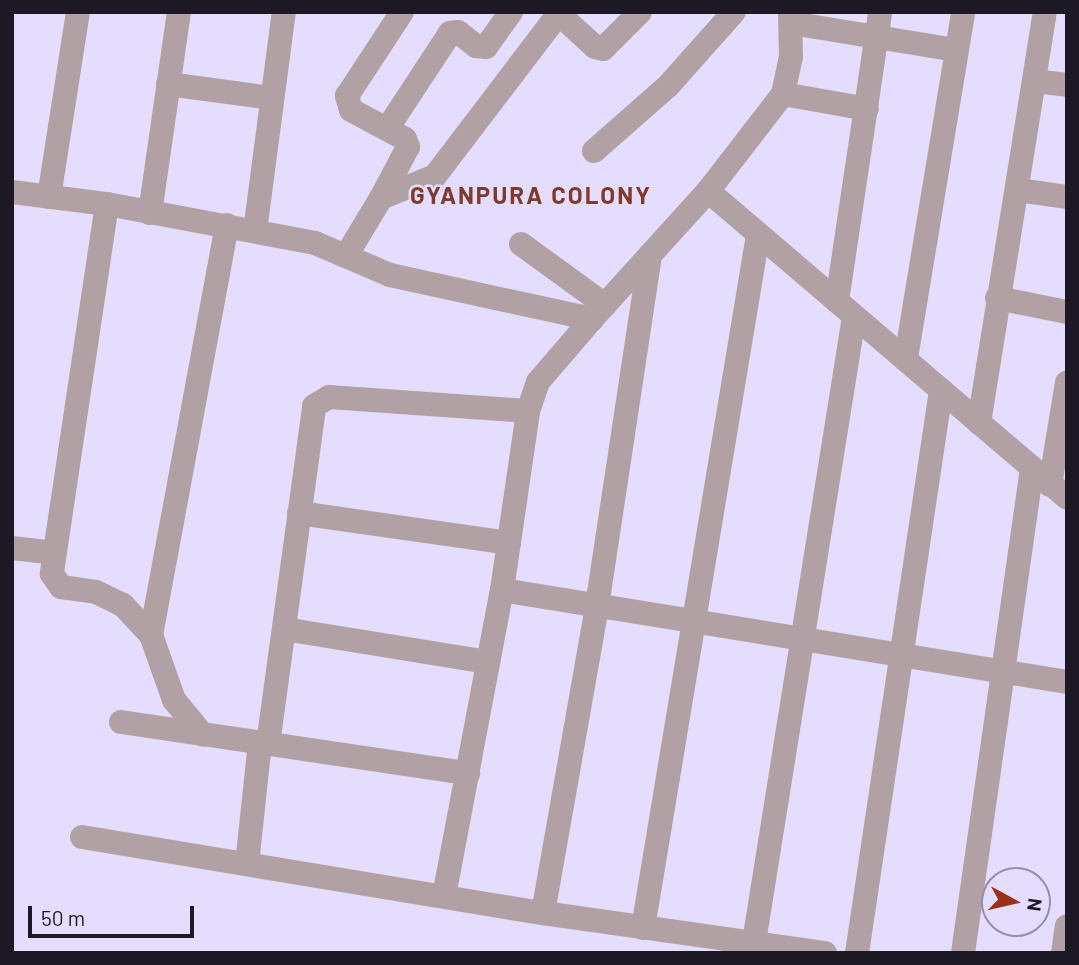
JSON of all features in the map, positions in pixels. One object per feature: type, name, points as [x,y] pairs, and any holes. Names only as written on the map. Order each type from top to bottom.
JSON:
[{"type":"street","points":[[49,197],[78,12]]},
{"type":"street","points":[[150,213],[179,12]]},
{"type":"street","points":[[255,231],[284,12]]},
{"type":"street","points":[[346,256],[408,147],[405,139],[351,110],[347,96],[402,12]]},
{"type":"street","points":[[387,129],[450,33],[458,32],[476,46],[486,47],[511,12]]},
{"type":"street","points":[[381,198],[435,176],[560,14],[594,47],[603,49],[640,12]]},
{"type":"street","points":[[594,151],[668,86],[734,12]]},
{"type":"street","points":[[754,942],[802,641],[880,12]]},
{"type":"street","points":[[906,358],[963,12]]},
{"type":"street","points":[[979,423],[1045,12]]},
{"type":"street","points":[[444,896],[502,590],[528,411],[538,382],[708,191],[783,94],[791,57],[791,17],[876,37],[956,50]]},
{"type":"street","points":[[1035,81],[1067,85]]},
{"type":"street","points":[[169,84],[271,98]]},
{"type":"street","points":[[783,94],[867,109]]},
{"type":"street","points":[[1018,190],[1067,197]]},
{"type":"street","points":[[708,191],[906,358],[1049,484]]},
{"type":"street","points":[[12,192],[107,204],[315,243],[390,275],[598,312]]},
{"type":"street","points":[[107,204],[55,554],[54,583],[110,597],[151,635],[174,700],[203,735]]},
{"type":"street","points":[[151,635],[227,225]]},
{"type":"street","points":[[643,928],[696,622],[758,235]]},
{"type":"street","points":[[521,244],[598,312]]},
{"type":"street","points":[[543,913],[597,606],[650,255]]},
{"type":"street","points":[[997,298],[1067,312]]},
{"type":"street","points":[[963,953],[1002,671],[1049,484],[1067,382]]},
{"type":"street","points":[[857,953],[941,390]]},
{"type":"street","points":[[247,864],[284,629],[312,417],[320,400],[329,397],[528,411]]},
{"type":"street","points":[[299,513],[509,543]]},
{"type":"street","points":[[12,548],[55,554]]},
{"type":"street","points":[[502,590],[802,641],[1067,682]]},
{"type":"street","points":[[284,629],[488,662]]},
{"type":"street","points":[[121,722],[468,773]]},
{"type":"street","points":[[82,837],[543,913],[825,953]]},
{"type":"street","points":[[1063,953],[1067,926]]},
{"type":"district","name":"GYANPURA COLONY","points":[[531,195]]}]
